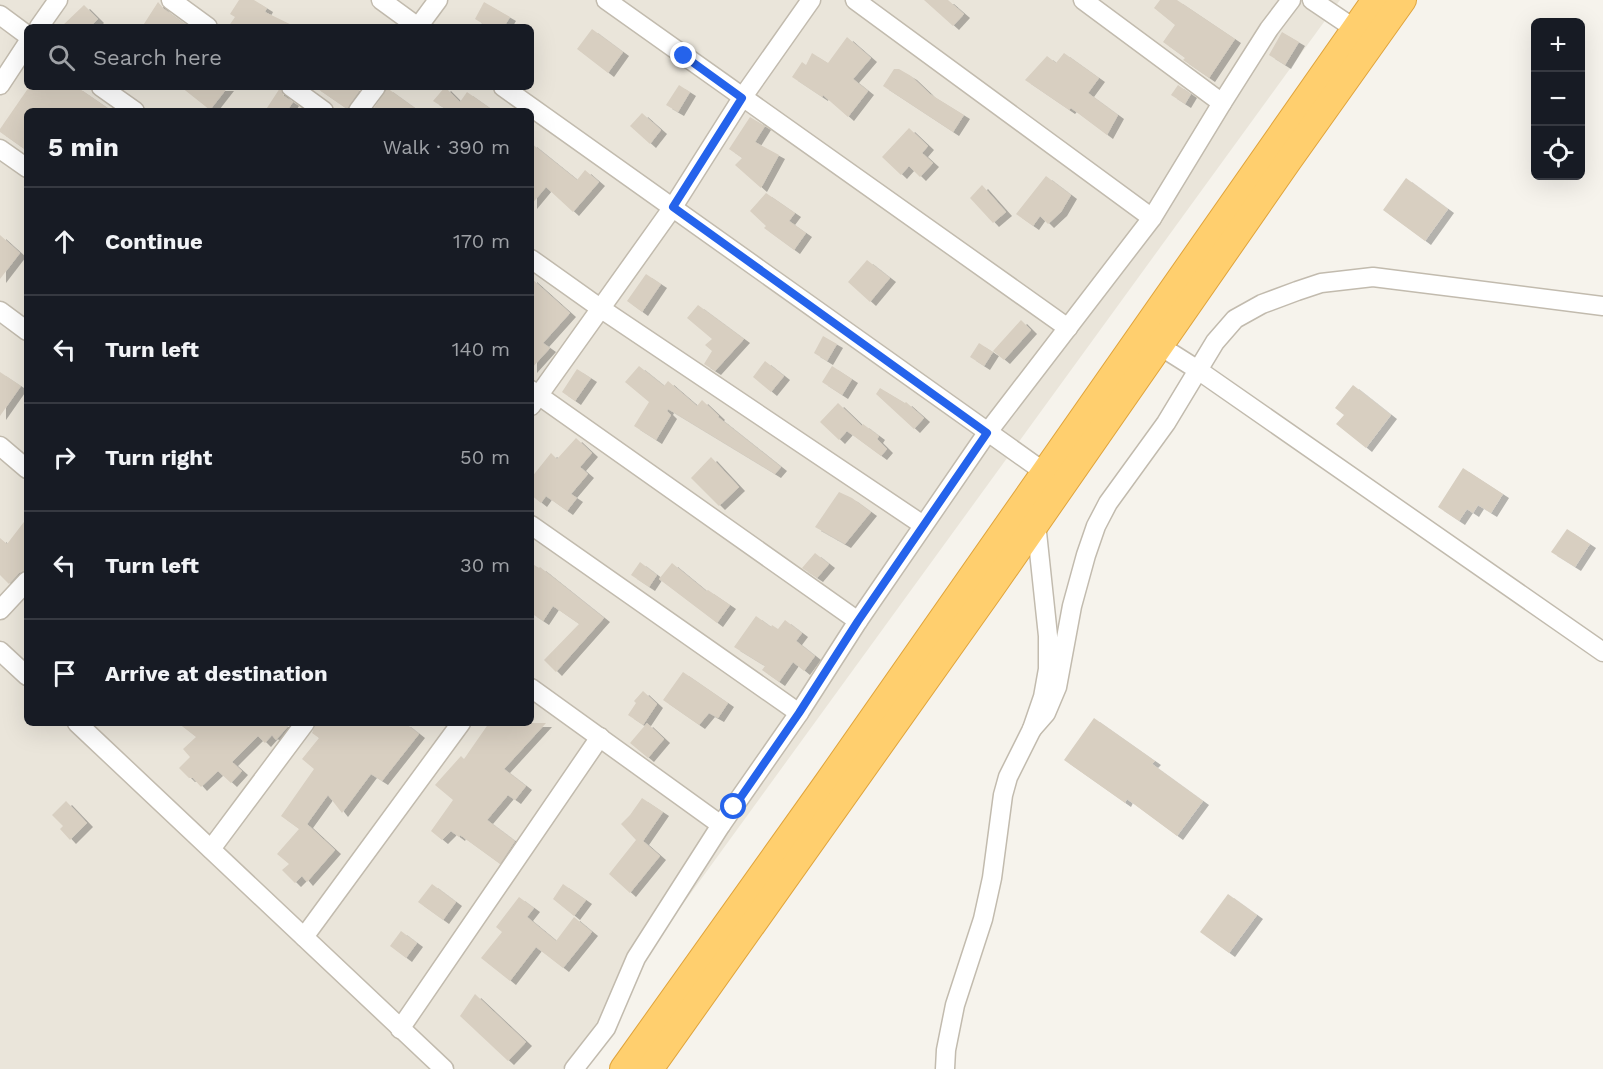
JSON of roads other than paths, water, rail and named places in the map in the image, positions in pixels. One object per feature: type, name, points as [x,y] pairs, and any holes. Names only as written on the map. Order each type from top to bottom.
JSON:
[{"type":"highway","points":[[650,1069],[1036,524],[1053,479],[1375,0]]},
{"type":"highway","points":[[623,1069],[827,783],[1053,479],[1160,346],[1288,160],[1403,0]]},
{"type":"street","points":[[41,24],[58,0]]},
{"type":"street","points":[[171,0],[204,24]]},
{"type":"street","points":[[381,0],[414,24]]},
{"type":"street","points":[[420,24],[438,0]]},
{"type":"street","points":[[606,0],[1068,328]]},
{"type":"street","points":[[811,0],[742,98],[673,207],[534,397],[858,621]]},
{"type":"street","points":[[855,0],[1152,218]]},
{"type":"street","points":[[1083,0],[1222,103]]},
{"type":"street","points":[[574,1069],[606,1028],[636,958],[721,825],[987,433],[1152,218],[1269,29],[1291,0]]},
{"type":"street","points":[[1312,0],[1355,29]]},
{"type":"street","points":[[0,15],[24,33]]},
{"type":"street","points":[[0,85],[24,49]]},
{"type":"street","points":[[105,90],[131,108]]},
{"type":"street","points":[[295,90],[320,108]]},
{"type":"street","points":[[360,108],[373,90]]},
{"type":"street","points":[[507,90],[533,108]]},
{"type":"street","points":[[534,109],[1053,479]]},
{"type":"street","points":[[0,149],[24,166]]},
{"type":"street","points":[[534,261],[923,525]]},
{"type":"street","points":[[1032,729],[1046,713],[1057,687],[1074,595],[1096,526],[1108,503],[1166,423],[1215,342],[1235,319],[1262,304],[1322,283],[1373,277],[1603,306]]},
{"type":"street","points":[[0,311],[24,329]]},
{"type":"street","points":[[1160,346],[1198,370],[1603,652]]},
{"type":"street","points":[[0,446],[24,466]]},
{"type":"street","points":[[945,1069],[954,1005],[983,919],[992,878],[1003,795],[1008,777],[1032,729],[1043,697],[1048,636],[1036,524]]},
{"type":"street","points":[[534,527],[799,713]]},
{"type":"street","points":[[0,610],[24,584]]},
{"type":"street","points":[[0,651],[24,673]]},
{"type":"street","points":[[534,690],[721,825]]},
{"type":"street","points":[[80,726],[444,1069]]},
{"type":"street","points":[[210,849],[303,726]]},
{"type":"street","points":[[304,937],[459,726]]},
{"type":"street","points":[[400,1029],[600,737]]}]
